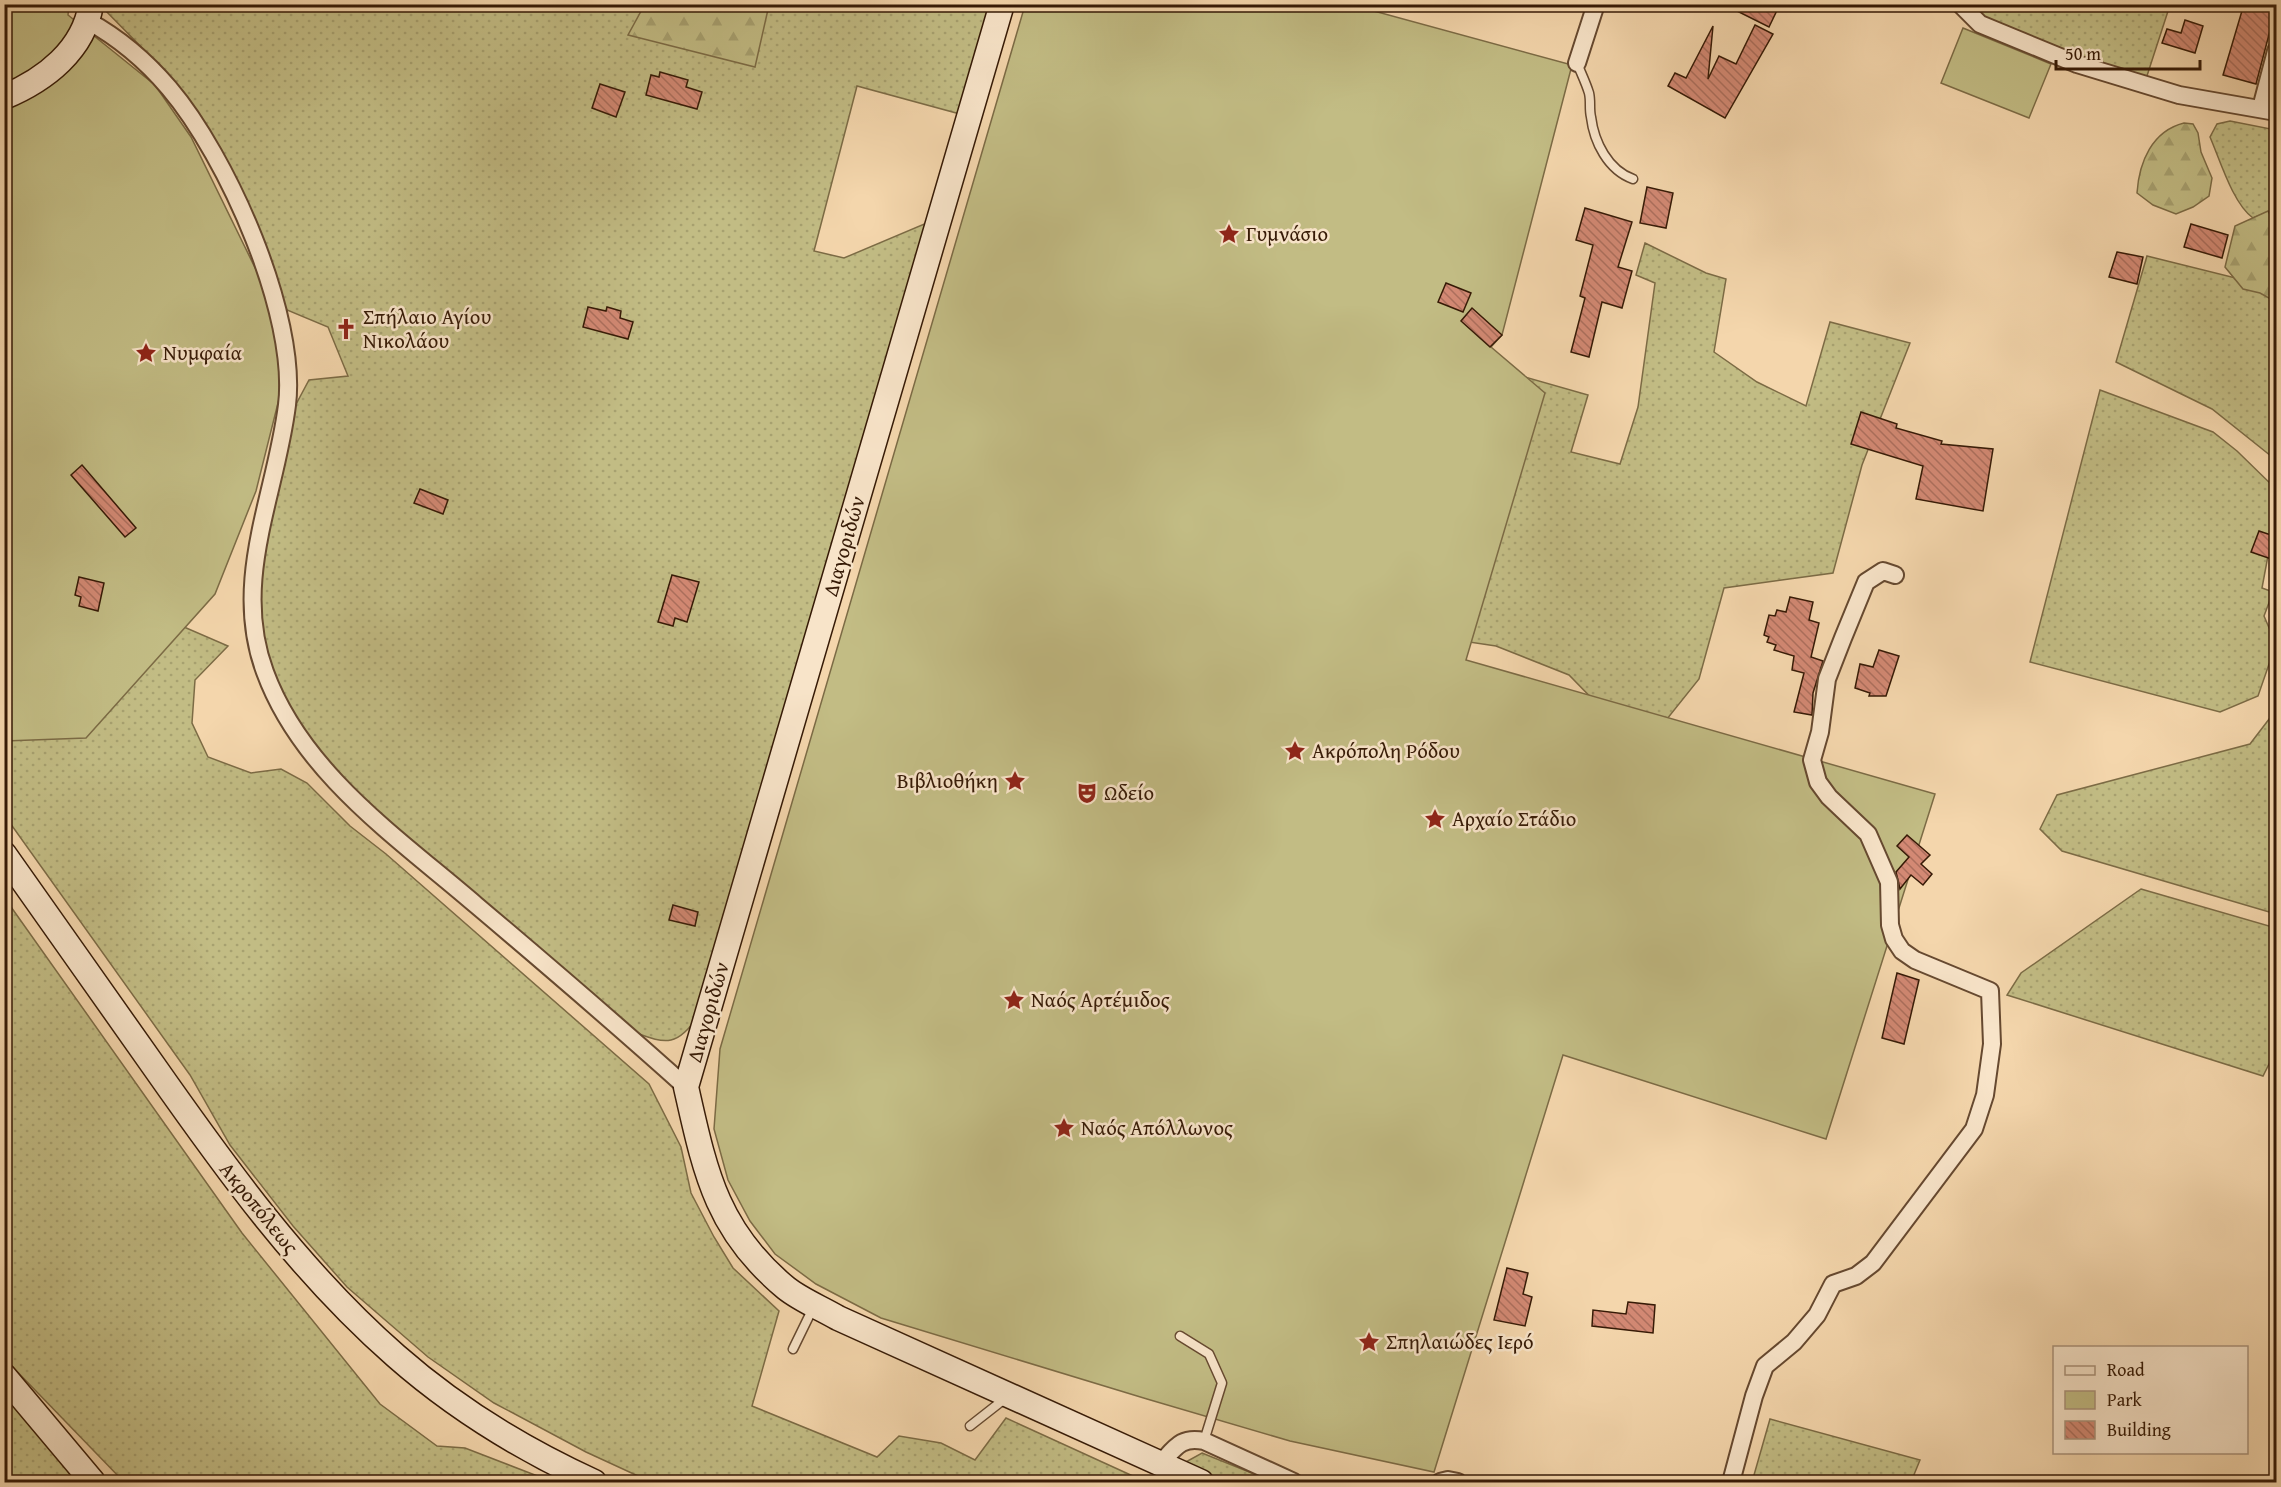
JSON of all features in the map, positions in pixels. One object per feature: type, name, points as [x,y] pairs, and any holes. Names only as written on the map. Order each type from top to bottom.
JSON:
[{"type":"street","name":"Διαγοριδών","points":[[686,1087],[1002,4]]},
{"type":"street","points":[[1577,63],[1596,4]]},
{"type":"street","points":[[1960,4],[1980,24],[2077,64],[2179,95],[2269,110],[2277,51]]},
{"type":"street","points":[[4,97],[45,77],[80,39],[89,13],[109,33],[148,64],[172,91],[198,130],[235,198],[274,294],[282,324],[288,382],[282,434],[256,544],[253,615],[265,672],[283,711],[335,783],[686,1087],[706,1168],[723,1214],[763,1266],[788,1289],[838,1318],[1007,1397],[1200,1482]]},
{"type":"street","points":[[1731,1482],[1754,1396],[1765,1366],[1794,1342],[1817,1315],[1833,1284],[1856,1276],[1873,1263],[1974,1129],[1984,1095],[1992,1044],[1990,991],[1915,960],[1902,951],[1894,939],[1890,925],[1889,882],[1868,834],[1829,797],[1818,782],[1812,760],[1820,732],[1827,679],[1866,582],[1883,571],[1895,575]]},
{"type":"street","name":"Ακροπόλεως","points":[[4,854],[221,1162],[262,1216],[328,1288],[397,1356],[494,1430],[594,1482]]},
{"type":"street","points":[[4,1376],[93,1482]]},
{"type":"street","points":[[1160,1464],[1180,1443],[1191,1438],[1204,1441],[1294,1482]]},
{"type":"street","points":[[1440,1482],[1458,1482]]},
{"type":"lane","points":[[1577,63],[1589,94],[1591,118],[1604,156],[1618,172],[1633,179]]},
{"type":"lane","points":[[793,1349],[815,1305]]},
{"type":"lane","points":[[1180,1336],[1209,1354],[1222,1383],[1204,1441]]},
{"type":"lane","points":[[970,1426],[1007,1397]]},
{"type":"green space","points":[[645,4],[769,5],[755,67],[628,35]]},
{"type":"green space","points":[[4,5],[69,5],[68,15],[155,85],[191,137],[264,286],[279,358],[279,399],[256,491],[215,594],[86,738],[5,741]]},
{"type":"green space","points":[[100,5],[989,5],[960,114],[857,86],[814,251],[844,258],[929,222],[699,1015],[685,1033],[678,1037],[664,1041],[634,1032],[329,774],[292,720],[265,661],[256,625],[264,517],[291,431],[293,410],[309,380],[348,376],[328,327],[287,310],[201,129],[156,62]]},
{"type":"green space","name":"Ακρόπολη Ρόδου","points":[[1025,5],[1352,5],[1572,65],[1502,335],[1491,347],[1545,393],[1466,660],[1935,794],[1826,1139],[1563,1055],[1434,1472],[1290,1441],[881,1318],[816,1284],[775,1254],[750,1221],[728,1180],[714,1129],[720,1049]]},
{"type":"green space","points":[[1967,5],[2170,5],[2144,85],[1999,30]]},
{"type":"green space","points":[[1963,28],[2051,64],[2029,118],[1941,83]]},
{"type":"green space","points":[[2230,121],[2276,130],[2276,226],[2268,212],[2253,218],[2239,203],[2228,181],[2210,137],[2217,124]]},
{"type":"green space","points":[[2184,123],[2193,124],[2198,133],[2201,152],[2212,178],[2209,196],[2193,207],[2176,214],[2153,205],[2137,193],[2138,181],[2144,159],[2156,140],[2163,133]]},
{"type":"green space","points":[[2268,211],[2276,226],[2276,302],[2260,293],[2243,289],[2225,267],[2235,226]]},
{"type":"green space","points":[[1645,243],[1706,273],[1726,279],[1714,352],[1757,382],[1806,406],[1830,322],[1910,343],[1862,465],[1833,573],[1724,588],[1699,679],[1663,724],[1610,717],[1569,675],[1496,646],[1442,638],[1518,375],[1588,395],[1571,452],[1620,464],[1638,407],[1655,283],[1636,275]]},
{"type":"green space","points":[[2147,256],[2276,288],[2276,460],[2212,409],[2116,362]]},
{"type":"green space","points":[[2100,390],[2213,432],[2237,451],[2276,489],[2276,523],[2262,588],[2273,592],[2264,616],[2276,644],[2258,696],[2220,712],[2030,662]]},
{"type":"green space","points":[[4,574],[147,611],[228,646],[195,680],[192,723],[208,757],[251,773],[281,769],[307,783],[350,826],[386,854],[649,1084],[681,1147],[691,1193],[714,1237],[733,1268],[779,1311],[752,1406],[877,1457],[899,1436],[941,1443],[975,1460],[1006,1418],[1146,1482],[651,1482],[586,1452],[494,1403],[428,1357],[347,1287],[293,1226],[230,1145],[190,1075],[5,816]]},
{"type":"green space","points":[[2276,710],[2276,914],[2062,851],[2040,829],[2057,795],[2250,744]]},
{"type":"green space","points":[[2141,889],[2276,928],[2276,1050],[2263,1076],[2007,995],[2021,973]]},
{"type":"green space","points":[[4,897],[242,1233],[380,1404],[437,1446],[465,1448],[553,1482],[124,1482],[4,1358]]},
{"type":"green space","points":[[4,1393],[82,1482],[8,1482],[5,1480]]},
{"type":"green space","points":[[1770,1419],[1920,1460],[1911,1482],[1752,1482]]},
{"type":"green space","points":[[1202,1453],[1274,1482],[1224,1482],[1184,1463]]},
{"type":"building","points":[[1723,4],[1780,4],[1769,27]]},
{"type":"building","points":[[2244,4],[2277,4],[2256,84],[2223,75]]},
{"type":"building","points":[[2185,20],[2203,26],[2195,53],[2162,43],[2167,29],[2181,33]]},
{"type":"building","points":[[1755,25],[1773,34],[1725,118],[1668,86],[1675,73],[1686,78],[1713,26],[1708,79],[1719,56],[1736,64]]},
{"type":"building","points":[[660,72],[688,80],[686,87],[702,92],[697,109],[646,95],[651,75],[659,77]]},
{"type":"building","points":[[600,84],[625,92],[616,117],[592,108]]},
{"type":"building","points":[[1647,187],[1673,193],[1666,228],[1640,223]]},
{"type":"building","points":[[1585,208],[1632,222],[1618,267],[1632,271],[1622,308],[1602,302],[1589,357],[1571,352],[1585,298],[1580,296],[1593,245],[1576,240]]},
{"type":"building","points":[[2191,224],[2228,235],[2222,258],[2184,247]]},
{"type":"building","points":[[2117,252],[2143,257],[2137,284],[2109,277]]},
{"type":"building","points":[[1446,283],[1471,293],[1463,312],[1438,302]]},
{"type":"building","points":[[588,307],[606,311],[607,307],[621,311],[620,318],[633,322],[628,339],[583,327]]},
{"type":"building","points":[[1472,308],[1502,335],[1490,347],[1461,321]]},
{"type":"building","points":[[1861,412],[1897,424],[1896,428],[1942,441],[1941,444],[1993,449],[1983,511],[1916,499],[1923,466],[1851,444]]},
{"type":"building","points":[[82,465],[136,528],[125,537],[71,475]]},
{"type":"building","points":[[420,489],[448,500],[443,514],[414,503]]},
{"type":"building","points":[[2259,531],[2277,537],[2277,561],[2251,552]]},
{"type":"building","points":[[672,575],[699,582],[687,622],[675,618],[673,626],[658,622]]},
{"type":"building","points":[[79,577],[104,583],[98,611],[79,606],[81,597],[75,595]]},
{"type":"building","points":[[1790,597],[1813,602],[1809,620],[1819,623],[1811,657],[1823,661],[1813,693],[1812,715],[1794,712],[1804,673],[1792,670],[1794,656],[1774,650],[1776,645],[1767,642],[1769,637],[1764,635],[1769,615],[1775,616],[1777,610],[1786,612]]},
{"type":"building","points":[[1879,650],[1899,656],[1886,696],[1869,696],[1870,693],[1855,688],[1860,664],[1873,667]]},
{"type":"building","points":[[1907,835],[1930,855],[1921,864],[1932,874],[1923,885],[1911,875],[1900,889],[1896,872],[1909,857],[1897,846]]},
{"type":"building","points":[[673,905],[698,912],[695,926],[669,920]]},
{"type":"building","points":[[1897,973],[1919,980],[1904,1044],[1882,1038]]},
{"type":"building","points":[[1507,1268],[1528,1273],[1523,1294],[1532,1297],[1525,1326],[1494,1320]]},
{"type":"building","points":[[1628,1302],[1655,1305],[1653,1333],[1592,1326],[1593,1310],[1626,1314]]},
{"type":"place","name":"Γυμνάσιο","points":[[1229,234]]},
{"type":"place","name":"Σπήλαιο Αγίου Νικολάου","points":[[346,329]]},
{"type":"place","name":"Νυμφαία","points":[[146,353]]},
{"type":"place","name":"Ακρόπολη Ρόδου","points":[[1295,751]]},
{"type":"place","name":"Βιβλιοθήκη","points":[[1015,781]]},
{"type":"place","name":"Ωδείο","points":[[1087,793]]},
{"type":"place","name":"Αρχαίο Στάδιο","points":[[1435,819]]},
{"type":"place","name":"Ναός Αρτέμιδος","points":[[1014,1000]]},
{"type":"place","name":"Ναός Απόλλωνος","points":[[1064,1128]]},
{"type":"place","name":"Σπηλαιώδες Ιερό","points":[[1369,1342]]}]
